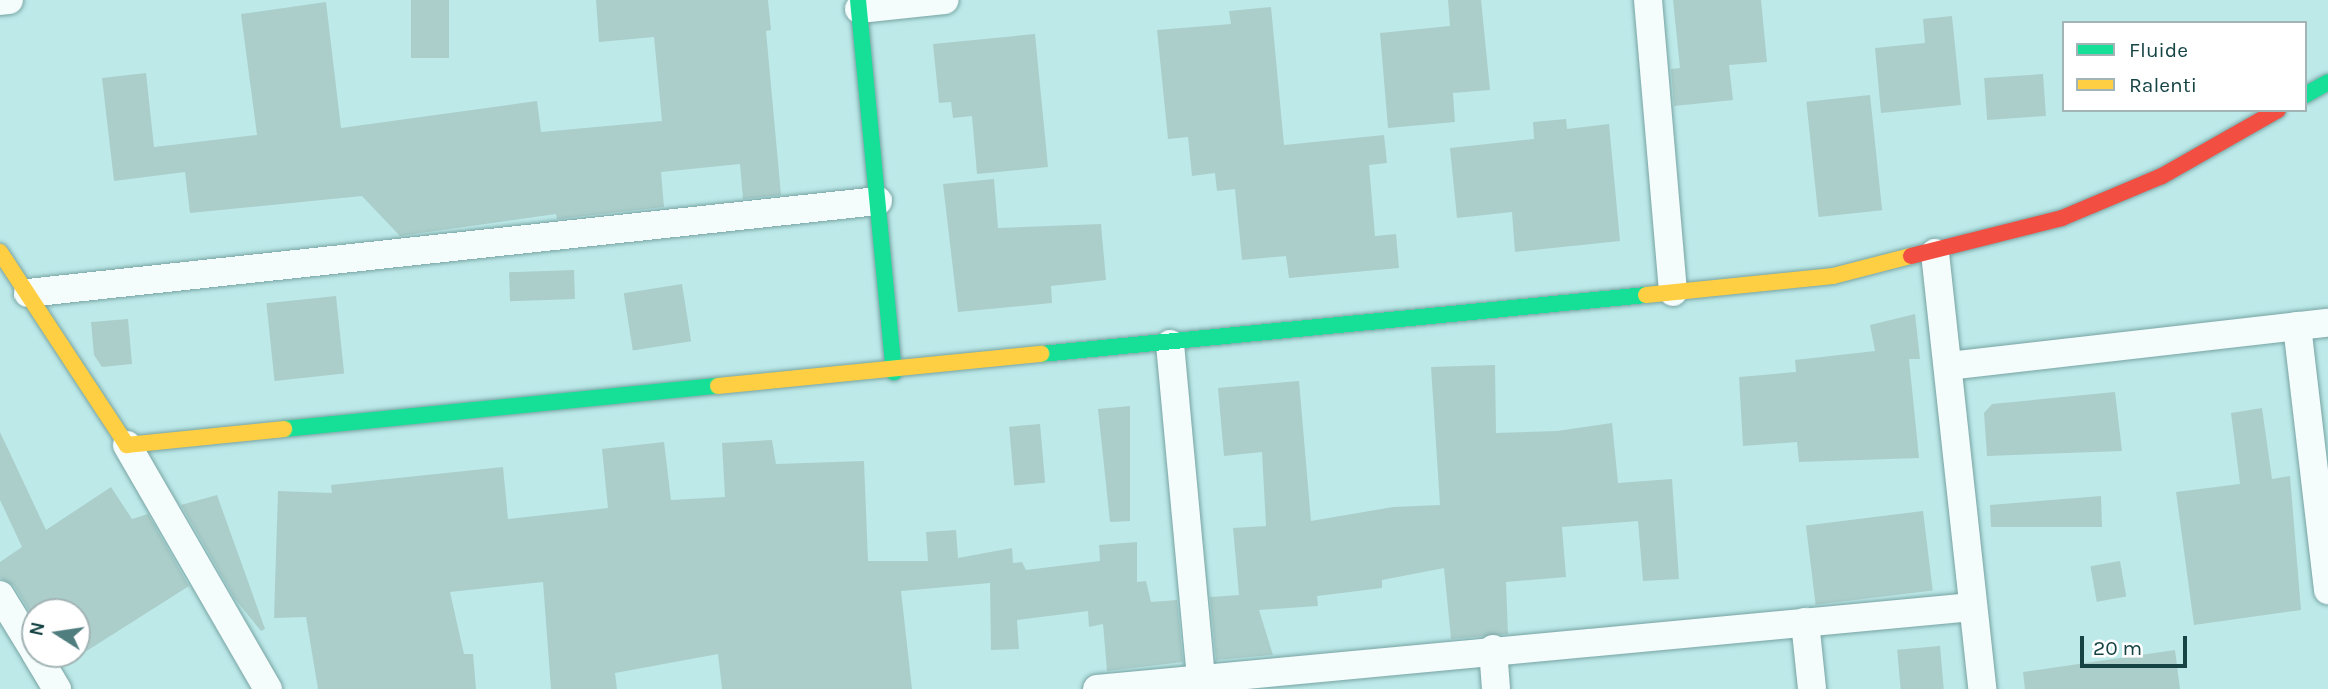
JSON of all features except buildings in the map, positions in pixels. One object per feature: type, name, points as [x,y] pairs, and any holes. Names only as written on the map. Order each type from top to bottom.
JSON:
[{"type":"main road","points":[[859,5],[894,372]]},
{"type":"main road","points":[[2307,93],[2328,82]]},
{"type":"main road","points":[[0,252],[127,445],[894,372],[1833,276],[1935,253],[2074,213],[2162,176],[2274,112]]},
{"type":"street","points":[[0,1],[9,0]]},
{"type":"street","points":[[859,5],[945,0]]},
{"type":"street","points":[[1648,0],[1673,292]]},
{"type":"street","points":[[28,293],[878,201]]},
{"type":"street","points":[[1935,253],[1982,689]]},
{"type":"street","points":[[1948,366],[2328,323]]},
{"type":"street","points":[[2297,327],[2328,590]]},
{"type":"street","points":[[1170,344],[1201,683]]},
{"type":"street","points":[[127,445],[233,622],[268,689]]},
{"type":"street","points":[[0,595],[21,629]]},
{"type":"street","points":[[1097,689],[1201,683],[1493,649],[1972,607]]},
{"type":"street","points":[[1805,622],[1812,689]]},
{"type":"street","points":[[1493,649],[1496,689]]},
{"type":"street","points":[[45,668],[57,689]]},
{"type":"traffic: fast","points":[[858,0],[894,372]]},
{"type":"traffic: fast","points":[[2307,94],[2328,82]]},
{"type":"traffic: fast","points":[[1041,354],[1646,295]]},
{"type":"traffic: fast","points":[[284,429],[718,386]]},
{"type":"traffic: slow","points":[[0,252],[127,445],[284,429]]},
{"type":"traffic: slow","points":[[1646,295],[1833,276],[1911,256]]},
{"type":"traffic: slow","points":[[718,386],[1041,354]]},
{"type":"traffic: jam","points":[[1911,256],[2062,218],[2162,176],[2274,112]]}]
